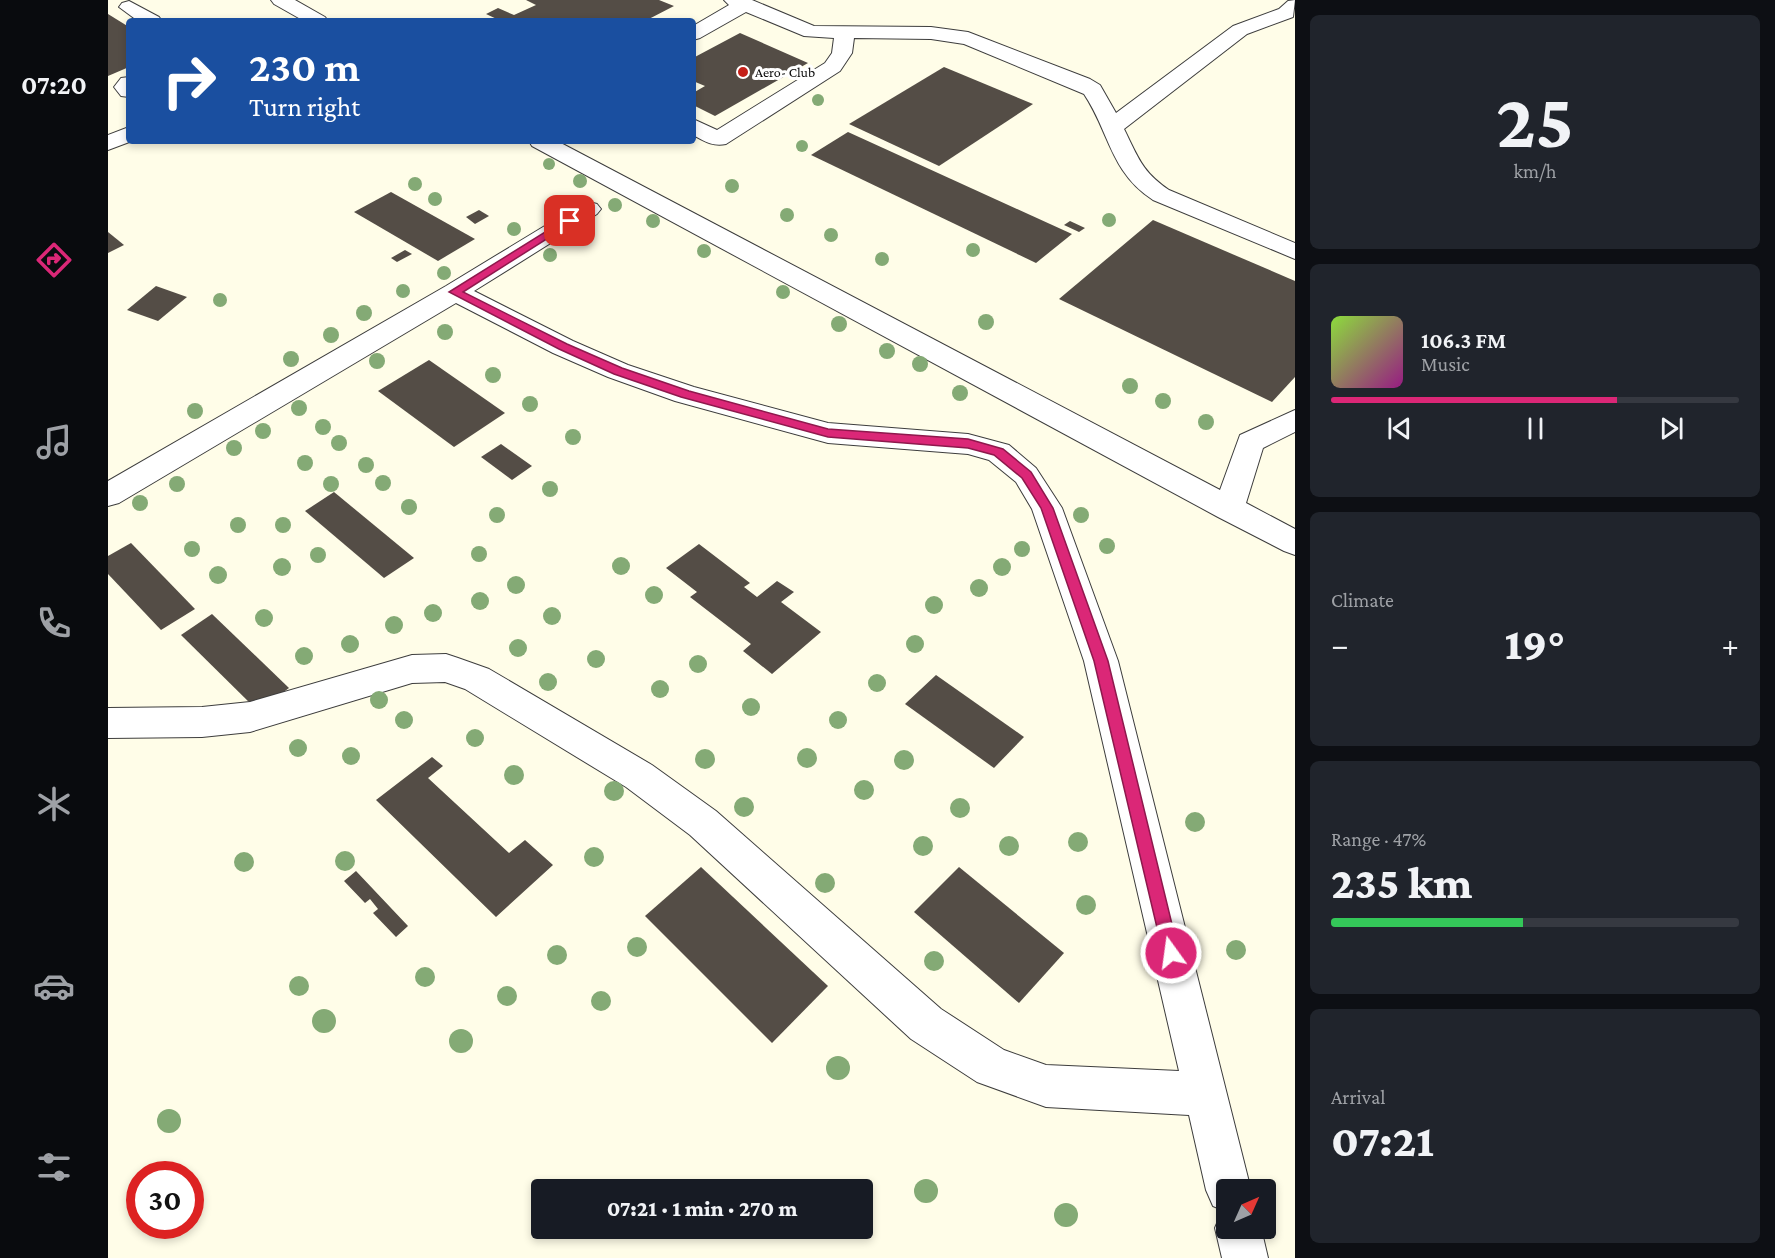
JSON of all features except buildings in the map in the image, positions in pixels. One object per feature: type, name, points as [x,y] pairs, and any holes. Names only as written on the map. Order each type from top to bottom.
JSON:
[{"type":"street","points":[[280,0],[313,18]]},
{"type":"street","points":[[696,32],[740,2],[811,32],[931,33],[968,38],[1092,90],[1133,171],[1144,184],[1161,195],[1295,252]]},
{"type":"street","points":[[1112,127],[1240,30],[1286,13],[1295,5]]},
{"type":"street","points":[[129,7],[147,18]]},
{"type":"street","points":[[696,128],[718,139],[833,67],[842,53],[845,34]]},
{"type":"street","points":[[108,143],[126,135]]},
{"type":"street","points":[[546,144],[1295,543]]},
{"type":"street","points":[[108,495],[455,292],[589,209]]},
{"type":"street","points":[[455,292],[607,366],[685,394],[828,433],[968,444],[999,452],[1026,475],[1047,508],[1101,661],[1226,1179]]},
{"type":"street","points":[[1229,508],[1250,442],[1295,420]]},
{"type":"street","points":[[108,723],[202,723],[250,717],[412,669],[446,668],[477,679],[639,776],[703,824],[926,1024],[992,1066],[1046,1086],[1205,1094]]},
{"type":"street","points":[[1241,1239],[1245,1258]]},
{"type":"place","name":"Aero- Club","points":[[743,72]]},
{"type":"route","points":[[570,221],[455,292],[563,347],[618,371],[685,394],[828,433],[968,444],[999,452],[1026,475],[1047,508],[1101,661],[1171,953]]}]
